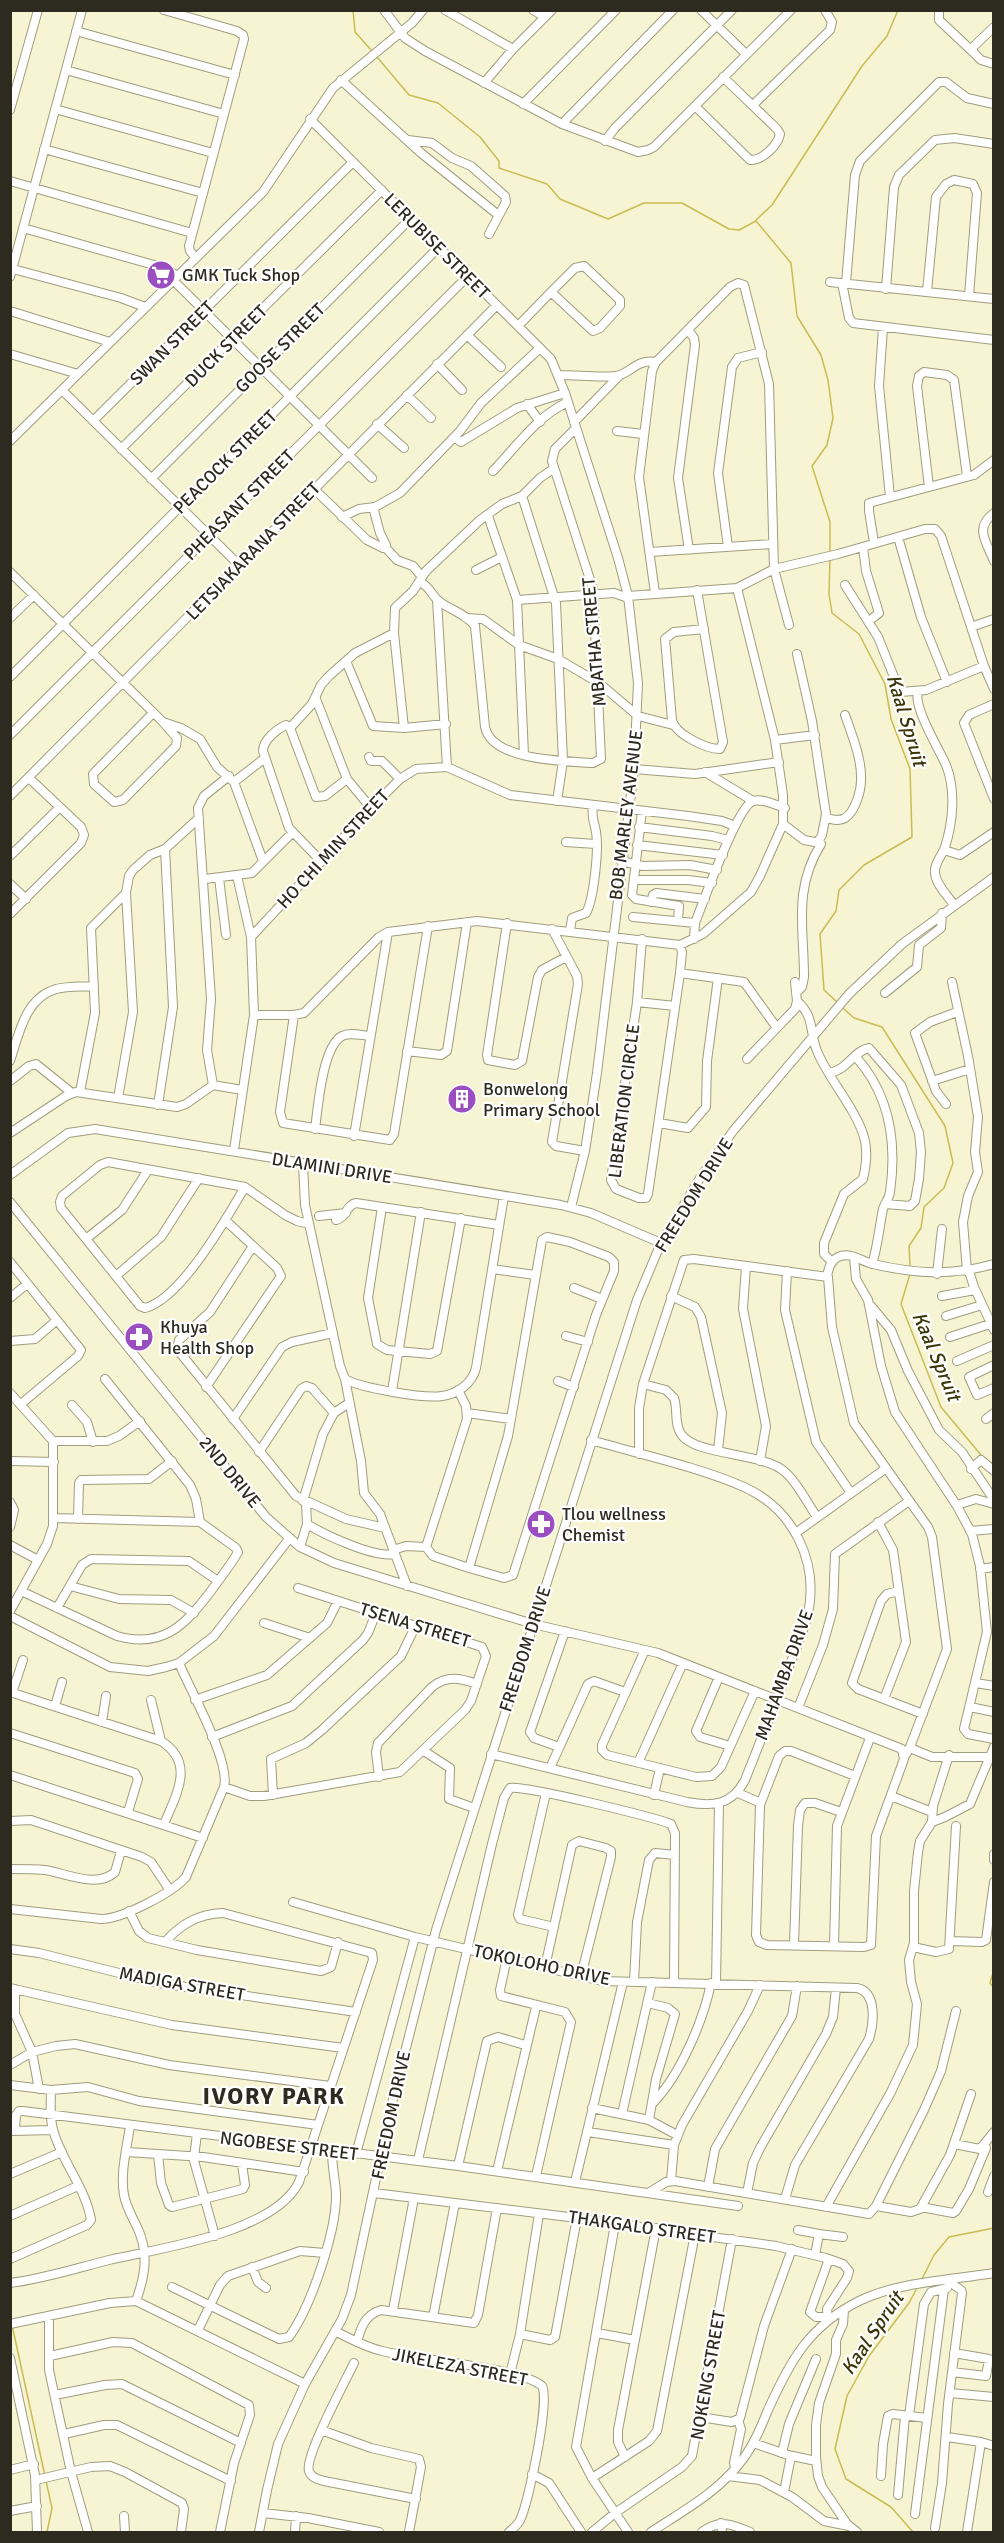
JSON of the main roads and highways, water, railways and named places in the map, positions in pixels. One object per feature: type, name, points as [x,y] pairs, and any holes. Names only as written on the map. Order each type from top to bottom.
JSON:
[{"type":"waterway","name":"Kaal Spruit","points":[[353,10],[355,32],[372,51]]},
{"type":"waterway","points":[[756,220],[772,205],[862,66],[887,36],[898,10]]},
{"type":"waterway","name":"Kaal Spruit","points":[[377,57],[409,95],[438,103],[480,137],[499,161],[499,168],[547,184],[560,199],[608,219],[644,203],[682,203],[729,229],[739,230],[756,221],[791,263],[797,316],[821,355],[828,380],[833,418],[827,445],[812,466],[830,522],[830,551]]},
{"type":"waterway","name":"Kaal Spruit","points":[[830,559],[829,594],[832,613],[859,634],[885,684],[891,719],[910,769],[912,837],[864,865],[839,890],[836,911],[820,934],[824,990],[837,1002]]},
{"type":"waterway","name":"Kaal Spruit","points":[[843,1008],[854,1018],[882,1027],[945,1126],[953,1163],[944,1188],[924,1207],[921,1228],[909,1246],[910,1266]]},
{"type":"waterway","name":"Kaal Spruit","points":[[910,1274],[901,1304],[941,1407],[981,1455],[994,1465]]},
{"type":"waterway","name":"Kaal Spruit","points":[[994,1969],[990,1983],[994,1988]]},
{"type":"waterway","name":"Kaal Spruit","points":[[922,2279],[934,2255],[949,2237],[994,2228]]},
{"type":"waterway","name":"Kaal Spruit","points":[[913,2532],[891,2507],[846,2479],[835,2449],[847,2396],[869,2356],[909,2303],[917,2288]]},
{"type":"waterway","points":[[12,2325],[45,2476]]},
{"type":"waterway","points":[[46,2481],[52,2508],[47,2532]]},
{"type":"place","name":"GMK Tuck Shop","points":[[161,275]]},
{"type":"place","name":"Bonwelong Primary School","points":[[462,1099]]},
{"type":"place","name":"Khuya Health Shop","points":[[139,1337]]},
{"type":"place","name":"Tlou wellness Chemist","points":[[541,1524]]},
{"type":"district","name":"IVORY PARK","points":[[274,2096]]}]
